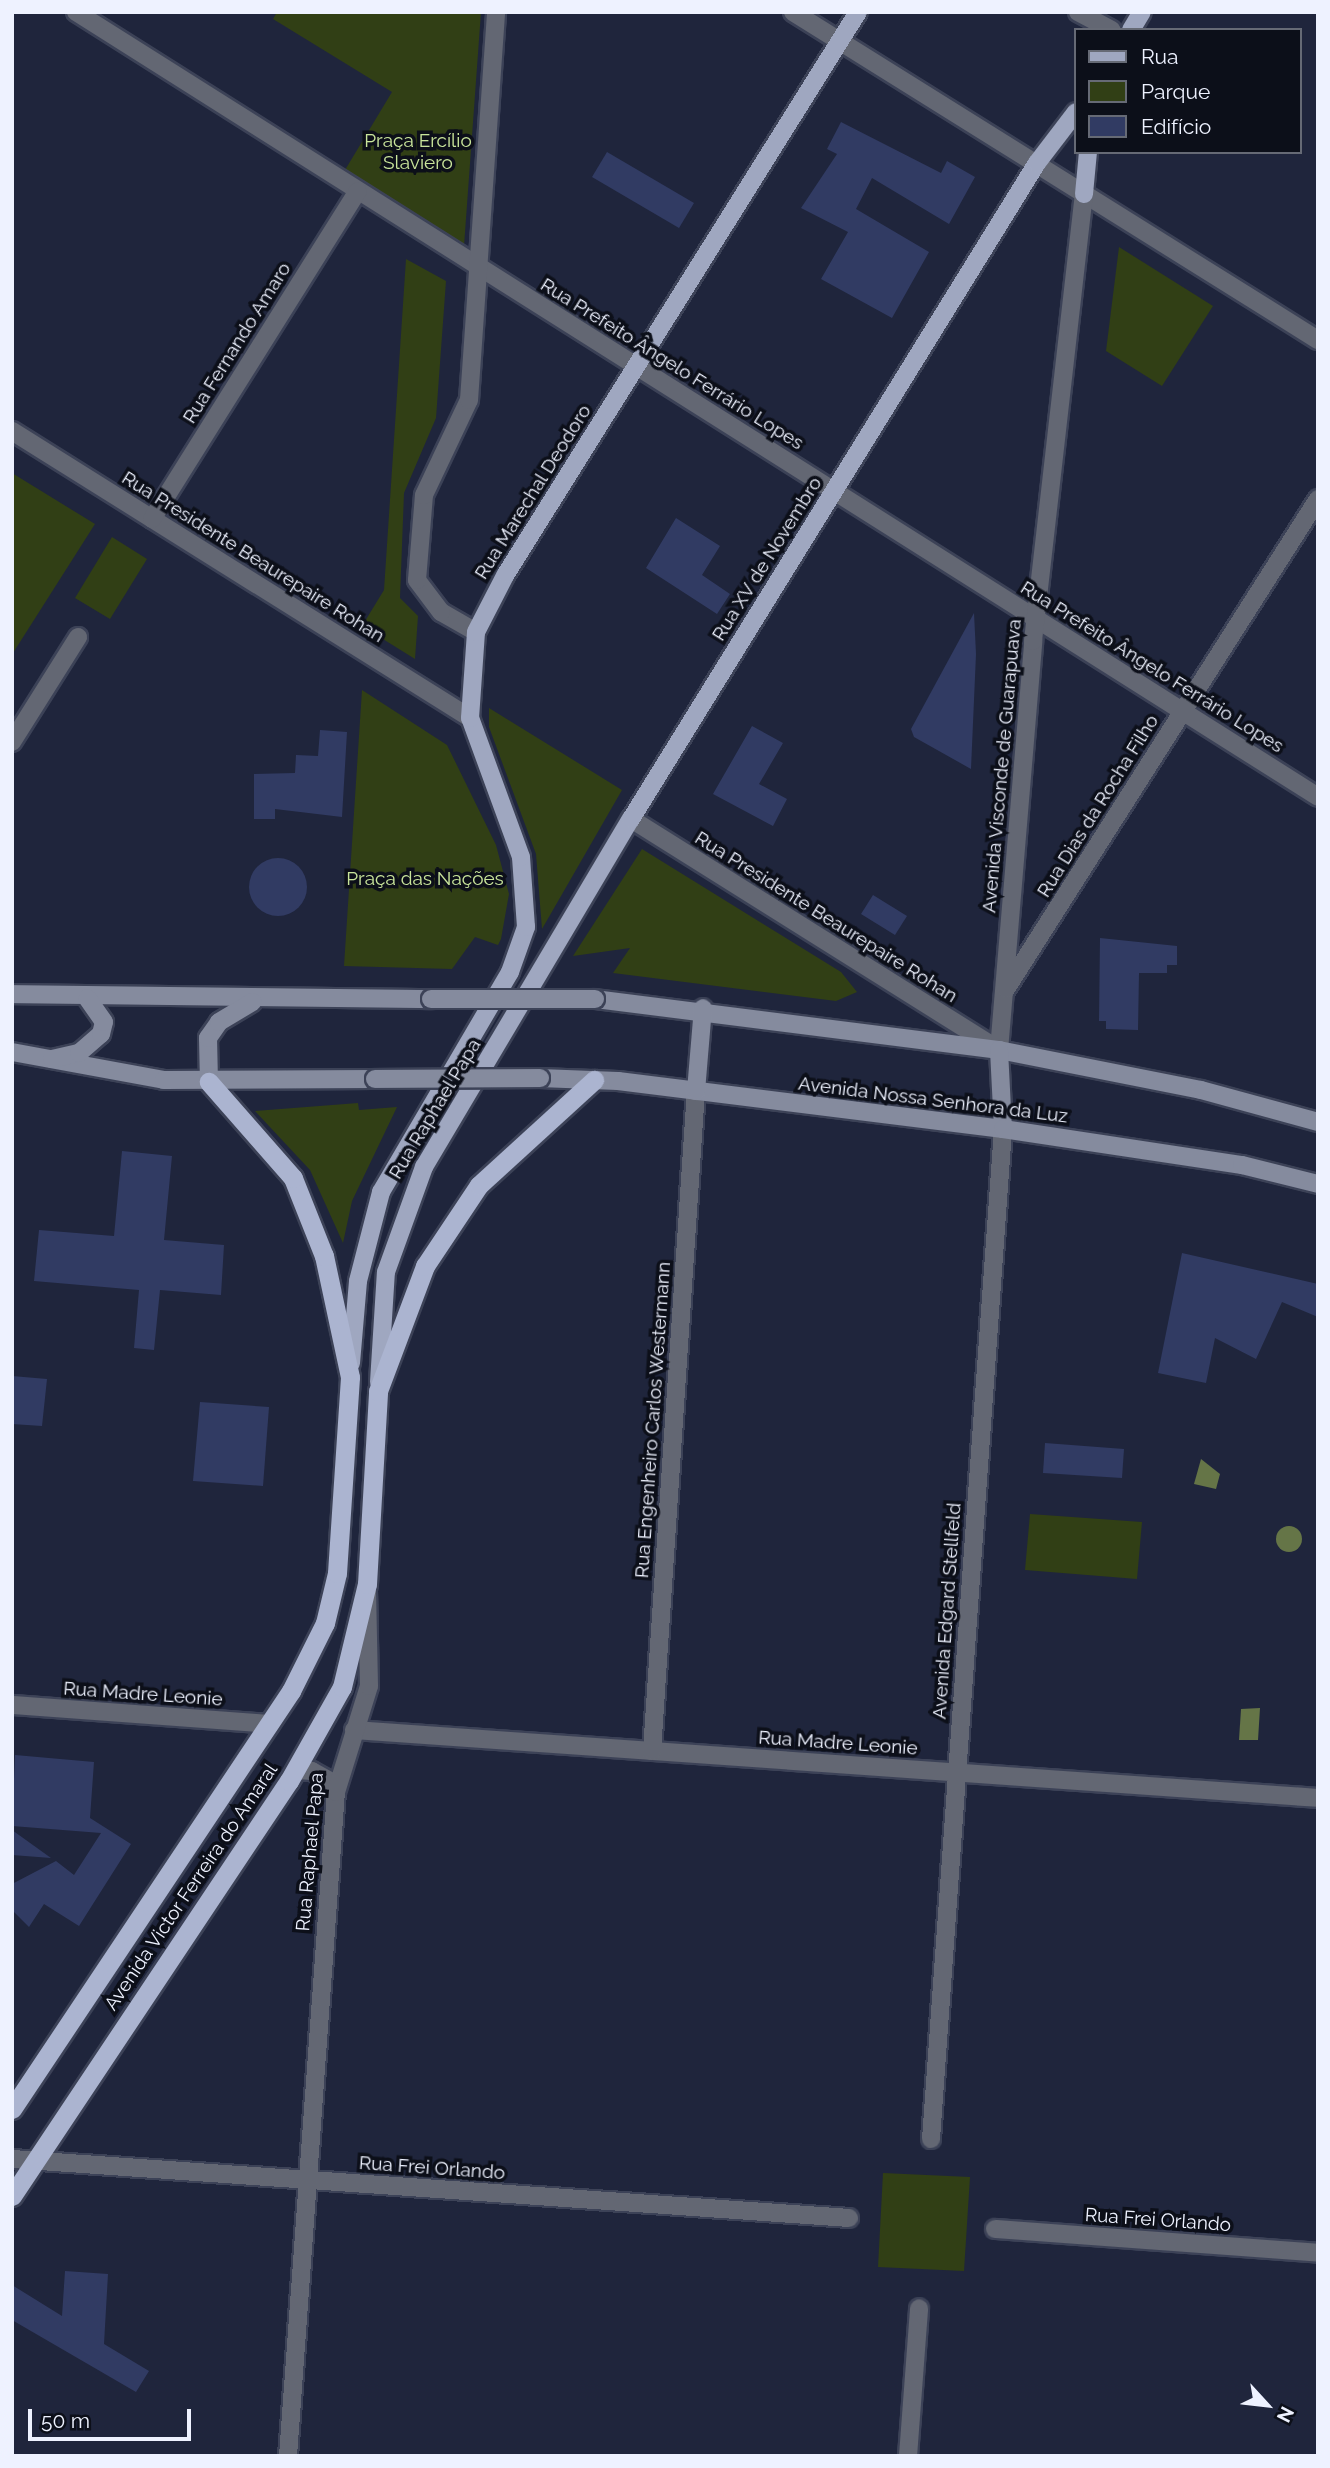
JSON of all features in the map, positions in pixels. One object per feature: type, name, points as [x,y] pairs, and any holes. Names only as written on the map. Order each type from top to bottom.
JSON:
[{"type":"highway","points":[[379,1391],[403,1312],[448,1227],[513,1149],[594,1080]]},
{"type":"highway","points":[[209,1082],[306,1201],[349,1377]]},
{"type":"highway","name":"Rua Raphael Papa","points":[[331,1602],[342,1532],[349,1377]]},
{"type":"highway","name":"Rua Raphael Papa","points":[[367,1584],[379,1391]]},
{"type":"highway","name":"Avenida Victor Ferreira do Amaral","points":[[12,2196],[289,1781],[342,1688],[367,1584]]},
{"type":"highway","name":"Avenida Victor Ferreira do Amaral","points":[[12,2109],[270,1724],[306,1665],[331,1602]]},
{"type":"main road","name":"Rua Marechal Deodoro","points":[[470,1036],[521,947],[528,901],[521,857],[470,719],[476,632],[636,366],[858,12]]},
{"type":"main road","name":"Rua XV de Novembro","points":[[506,1036],[631,819],[1037,163],[1074,115]]},
{"type":"main road","points":[[1084,194],[1088,154]]},
{"type":"main road","points":[[12,994],[255,1001],[595,999],[703,1009],[999,1050],[1201,1090],[1318,1122]]},
{"type":"main road","points":[[45,1060],[79,1053],[101,1034],[104,1022],[87,998]]},
{"type":"main road","points":[[209,1082],[208,1038],[225,1017],[255,1001]]},
{"type":"main road","points":[[696,1091],[703,1009]]},
{"type":"main road","name":"Rua Raphael Papa","points":[[349,1377],[372,1218],[394,1162],[470,1036]]},
{"type":"main road","name":"Rua Raphael Papa","points":[[379,1391],[386,1272],[408,1200],[506,1036]]},
{"type":"main road","points":[[999,1050],[1003,1129]]},
{"type":"main road","name":"Avenida Nossa Senhora da Luz","points":[[12,1052],[136,1078],[209,1082],[375,1079],[594,1080],[1003,1129],[1229,1163],[1318,1184]]},
{"type":"street","name":"Rua Prefeito Ângelo Ferrário Lopes","points":[[76,12],[1318,797]]},
{"type":"street","points":[[476,632],[441,612],[417,580],[424,495],[469,400],[496,12]]},
{"type":"street","points":[[793,12],[1318,340]]},
{"type":"street","points":[[1078,12],[1127,26]]},
{"type":"street","name":"Rua Fernando Amaro","points":[[152,519],[358,191]]},
{"type":"street","name":"Avenida Visconde de Guarapuava","points":[[999,1050],[1035,618],[1084,194]]},
{"type":"street","name":"Rua Presidente Beaurepaire Rohan","points":[[12,430],[470,719]]},
{"type":"street","name":"Rua Dias da Rocha Filho","points":[[1003,994],[1318,499]]},
{"type":"street","points":[[12,742],[78,637]]},
{"type":"street","name":"Rua Presidente Beaurepaire Rohan","points":[[631,819],[999,1050]]},
{"type":"street","name":"Rua Engenheiro Carlos Westermann","points":[[652,1751],[696,1091]]},
{"type":"street","name":"Avenida Edgard Stellfeld","points":[[931,2139],[1003,1129]]},
{"type":"street","name":"Rua Raphael Papa","points":[[288,2456],[337,1785],[372,1661],[367,1584]]},
{"type":"street","name":"Rua Madre Leonie","points":[[12,1705],[270,1724]]},
{"type":"street","name":"Rua Madre Leonie","points":[[354,1730],[1318,1798]]},
{"type":"street","points":[[289,1781],[299,1770],[312,1771],[337,1785]]},
{"type":"street","name":"Rua Frei Orlando","points":[[12,2159],[849,2218]]},
{"type":"street","name":"Rua Frei Orlando","points":[[995,2229],[1318,2253]]},
{"type":"street","points":[[908,2456],[919,2308]]},
{"type":"green space","name":"Praça Ercílio Slaviero","points":[[277,12],[481,12],[464,246],[345,170],[392,92],[273,19]]},
{"type":"green space","points":[[1119,247],[1213,306],[1162,386],[1106,351]]},
{"type":"green space","points":[[406,259],[446,281],[436,418],[404,493],[400,598],[418,616],[415,659],[362,626],[384,590]]},
{"type":"green space","points":[[12,473],[95,524],[13,653],[12,653]]},
{"type":"green space","points":[[112,537],[147,559],[110,619],[75,598]]},
{"type":"green space","name":"Praça das Nações","points":[[362,690],[447,745],[496,845],[509,894],[501,939],[498,945],[475,937],[452,969],[344,966]]},
{"type":"green space","name":"Praça das Nações","points":[[489,708],[622,790],[542,929],[536,854],[489,727]]},
{"type":"green space","points":[[642,849],[841,972],[857,992],[836,1001],[613,973],[630,948],[573,956]]},
{"type":"green space","points":[[358,1103],[359,1110],[397,1107],[352,1201],[343,1243],[310,1170],[255,1111]]},
{"type":"green space","points":[[1030,1514],[1142,1522],[1137,1579],[1025,1570]]},
{"type":"green space","points":[[883,2173],[970,2177],[964,2271],[878,2267]]},
{"type":"shaded area","points":[[1201,1459],[1220,1474],[1216,1489],[1194,1484]]},
{"type":"shaded area","points":[[1289,1526],[1298,1530],[1302,1539],[1298,1548],[1289,1552],[1280,1548],[1276,1539],[1280,1530]]},
{"type":"shaded area","points":[[1260,1708],[1258,1740],[1239,1740],[1241,1709]]},
{"type":"building","points":[[841,122],[941,173],[947,161],[975,177],[949,224],[872,178],[856,209],[929,252],[892,318],[821,279],[848,232],[801,208],[837,154],[827,149]]},
{"type":"building","points":[[607,152],[694,203],[679,228],[592,177]]},
{"type":"building","points":[[676,518],[720,546],[702,575],[730,594],[717,614],[646,568]]},
{"type":"building","points":[[974,613],[976,654],[971,769],[914,737],[911,729]]},
{"type":"building","points":[[752,726],[783,743],[759,784],[787,799],[773,826],[713,794]]},
{"type":"building","points":[[320,730],[347,732],[342,817],[275,809],[275,819],[254,819],[254,774],[295,773],[296,755],[318,756]]},
{"type":"building","points":[[272,858],[284,858],[299,866],[307,881],[307,893],[299,908],[284,916],[272,916],[257,908],[249,893],[249,881],[257,866]]},
{"type":"building","points":[[873,895],[907,916],[895,935],[861,914]]},
{"type":"building","points":[[1100,938],[1177,946],[1177,965],[1167,965],[1167,973],[1139,973],[1138,1030],[1106,1029],[1106,1021],[1099,1021]]},
{"type":"building","points":[[122,1151],[172,1156],[164,1240],[224,1245],[221,1295],[160,1290],[154,1350],[134,1348],[139,1290],[34,1281],[39,1230],[114,1236]]},
{"type":"building","points":[[1182,1253],[1318,1284],[1318,1317],[1282,1302],[1256,1359],[1215,1338],[1206,1383],[1158,1373]]},
{"type":"building","points":[[12,1376],[47,1379],[42,1426],[12,1424]]},
{"type":"building","points":[[200,1402],[269,1407],[263,1486],[193,1481]]},
{"type":"building","points":[[1045,1443],[1124,1449],[1122,1478],[1043,1473]]},
{"type":"building","points":[[15,1755],[94,1762],[90,1818],[131,1844],[79,1926],[44,1904],[29,1927],[12,1910],[12,1884],[56,1861],[74,1875],[101,1833],[12,1826]]},
{"type":"building","points":[[12,1830],[51,1858],[12,1855]]},
{"type":"building","points":[[65,2271],[108,2274],[104,2344],[149,2371],[136,2392],[12,2320],[12,2285],[62,2316]]}]
